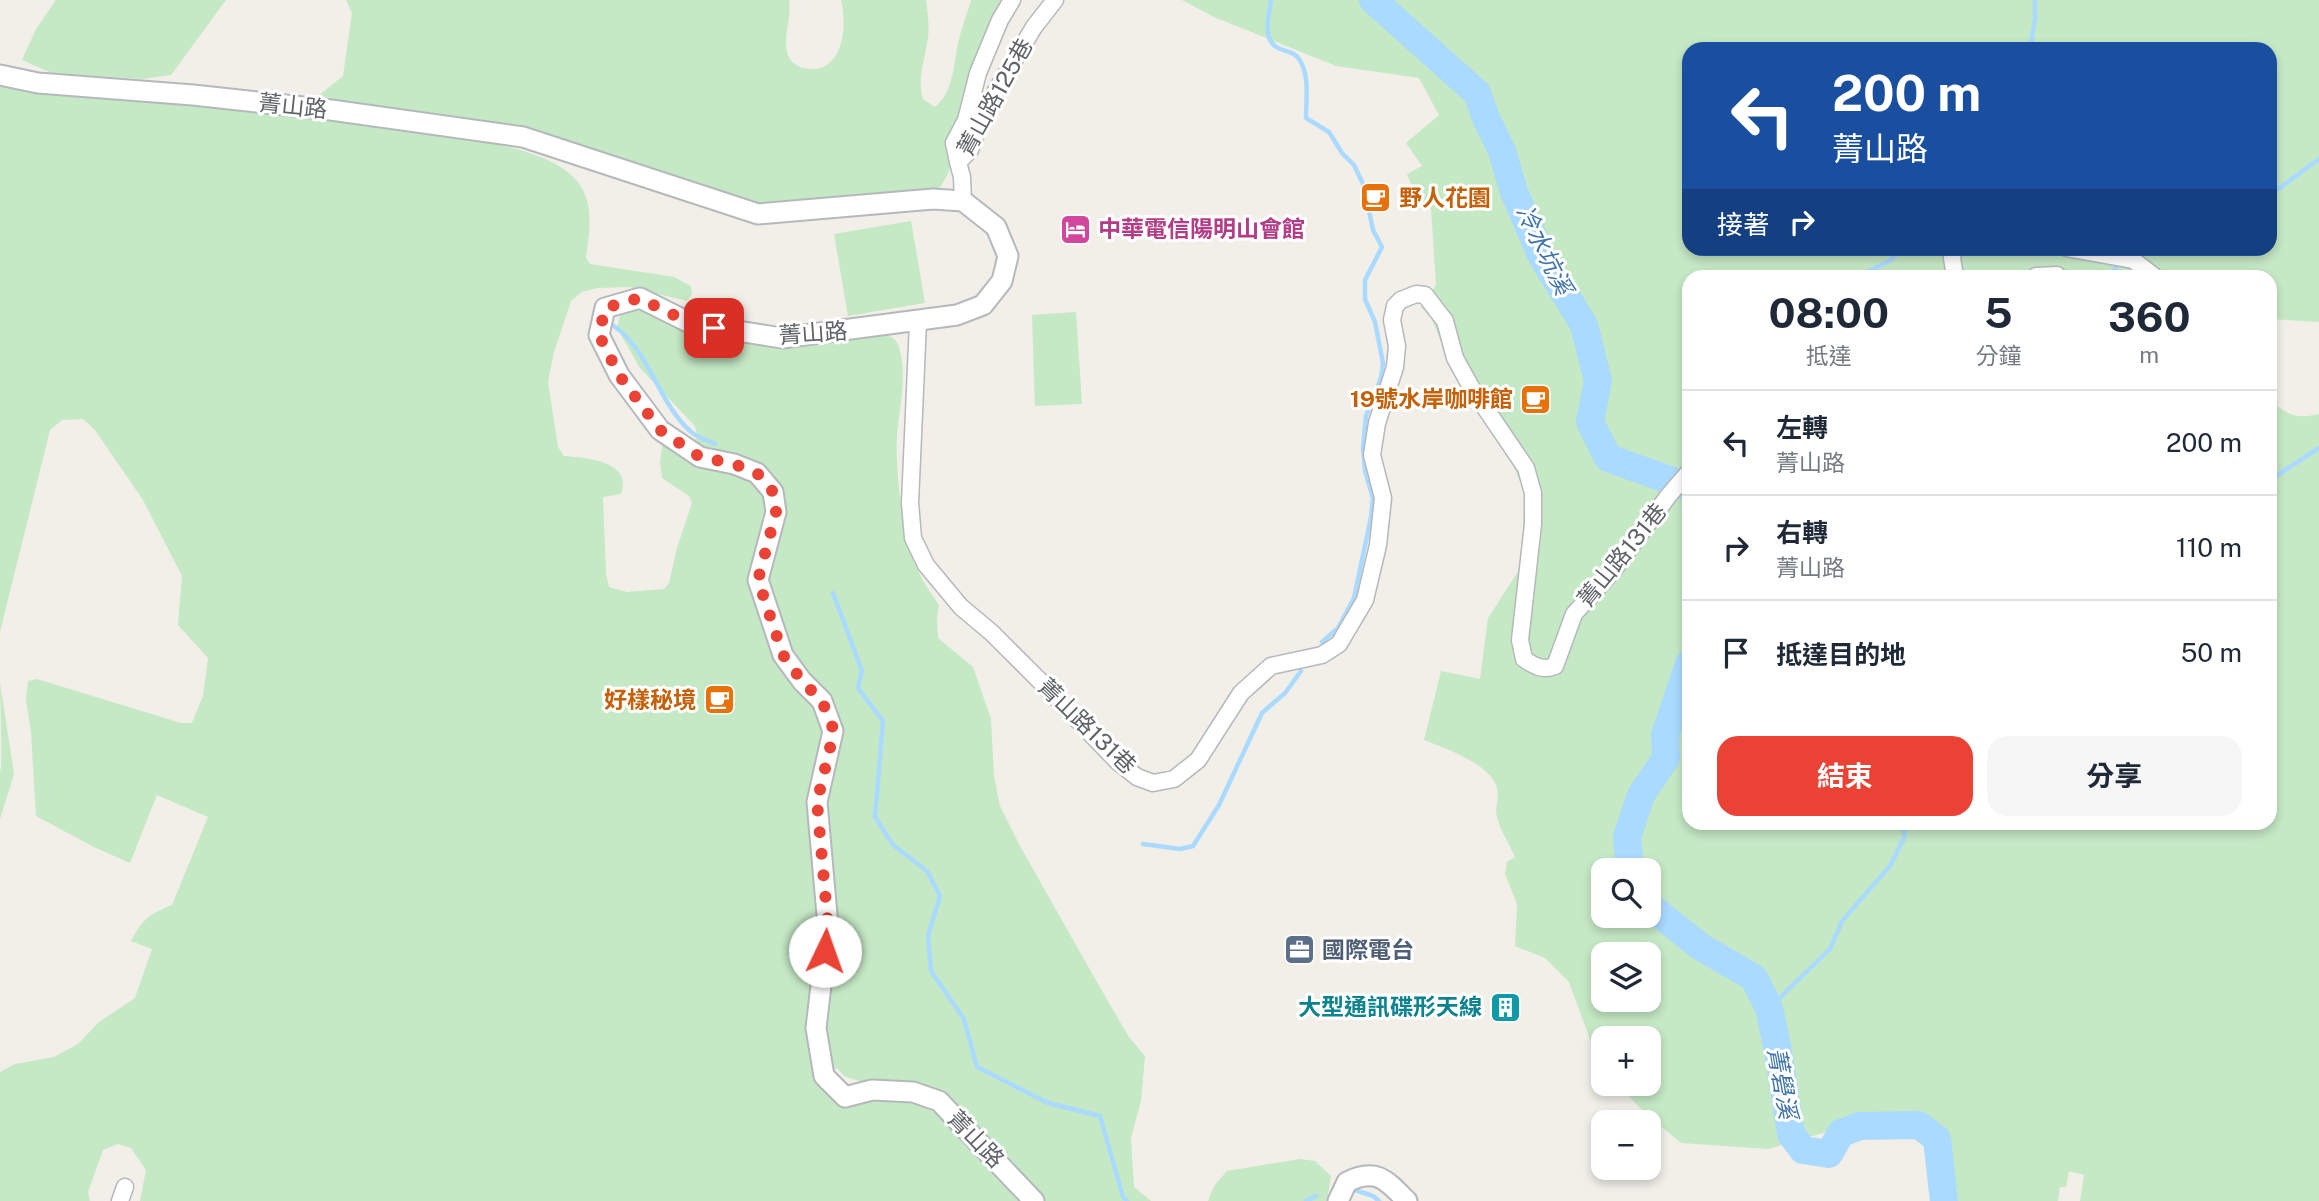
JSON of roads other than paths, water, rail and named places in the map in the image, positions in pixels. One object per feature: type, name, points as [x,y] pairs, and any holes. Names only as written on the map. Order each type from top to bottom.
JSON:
[{"type":"street","points":[[958,162],[954,143],[966,120],[978,73],[1000,20],[1012,0]]},
{"type":"street","name":"菁山路125巷","points":[[962,201],[962,177],[958,162],[970,150],[987,108],[1028,37],[1055,0]]},
{"type":"street","name":"菁山路","points":[[0,75],[38,83],[193,95],[331,110],[523,137],[758,214],[933,199],[962,201],[996,227],[1008,256],[1002,281],[983,305],[957,316],[782,338],[692,324],[639,298],[605,308],[599,335],[619,375],[660,430],[700,457],[734,464],[757,473],[773,492],[776,512],[758,580],[783,655],[802,681],[822,701],[834,731],[817,802],[828,926],[816,1028],[824,1076],[845,1097],[872,1090],[913,1092],[939,1101],[1034,1201]]},
{"type":"street","points":[[2111,256],[2133,260],[2146,270]]},
{"type":"street","name":"菁山路131巷","points":[[918,322],[910,503],[913,538],[926,565],[961,607],[1043,684],[1118,762],[1137,777],[1153,783],[1174,779],[1198,760],[1241,693],[1271,666],[1322,656],[1339,644],[1365,600],[1378,545],[1382,498],[1373,455],[1377,423],[1395,367],[1397,346],[1392,320],[1395,306],[1407,296],[1424,295],[1445,321],[1455,358],[1471,387],[1526,468],[1533,493],[1533,524],[1520,640],[1524,659],[1533,666],[1546,670],[1555,666],[1574,614],[1612,572],[1682,480]]},
{"type":"street","points":[[1338,1201],[1347,1182],[1366,1175],[1386,1180],[1407,1201]]},
{"type":"waterway","points":[[1271,0],[1268,21],[1270,41],[1274,46],[1291,52],[1299,59],[1305,72],[1307,87],[1306,118],[1329,132],[1342,153],[1354,165],[1364,186],[1373,230],[1382,247],[1365,280],[1365,299],[1375,322],[1383,363],[1381,378],[1366,416],[1363,447],[1365,471],[1373,498],[1371,517],[1354,598],[1338,628],[1322,642]]},
{"type":"waterway","name":"冷水坑溪","points":[[1373,0],[1477,93],[1541,255],[1584,325],[1598,381],[1590,422],[1608,458],[1682,484]]},
{"type":"waterway","points":[[2031,42],[2035,0]]},
{"type":"waterway","points":[[2277,190],[2319,159]]},
{"type":"waterway","points":[[1871,270],[1895,256]]},
{"type":"waterway","points":[[2114,270],[2117,266]]},
{"type":"waterway","points":[[614,326],[637,349],[679,419],[692,433],[715,444]]},
{"type":"waterway","points":[[2277,475],[2319,448]]},
{"type":"waterway","points":[[833,593],[862,671],[858,688],[883,721],[875,817],[893,845],[927,871],[940,896],[928,936],[931,971],[964,1019],[977,1067],[1048,1103],[1100,1116],[1123,1197],[1127,1201]]},
{"type":"waterway","points":[[1143,844],[1180,849],[1193,846],[1219,805],[1262,713],[1285,693],[1301,671]]},
{"type":"waterway","name":"冷水坑溪","points":[[1629,858],[1627,837],[1641,795],[1666,758],[1665,735],[1682,685]]},
{"type":"waterway","points":[[1769,1008],[1830,949],[1842,921],[1890,866],[1905,836],[1904,830]]},
{"type":"waterway","name":"菁礐溪","points":[[1661,915],[1701,947],[1754,978],[1769,1008],[1791,1134],[1803,1150],[1829,1154],[1841,1133],[1860,1126],[1919,1125],[1937,1139],[1944,1201]]},
{"type":"waterway","points":[[1355,1190],[1379,1201]]},
{"type":"waterway","points":[[1306,1201],[1316,1196]]},
{"type":"place","name":"野人花園","points":[[1376,198]]},
{"type":"place","name":"中華電信陽明山會館","points":[[1075,229]]},
{"type":"place","name":"19號水岸咖啡館","points":[[1536,399]]},
{"type":"place","name":"好樣秘境","points":[[719,700]]},
{"type":"place","name":"國際電台","points":[[1299,950]]},
{"type":"place","name":"大型通訊碟形天線","points":[[1505,1007]]}]
